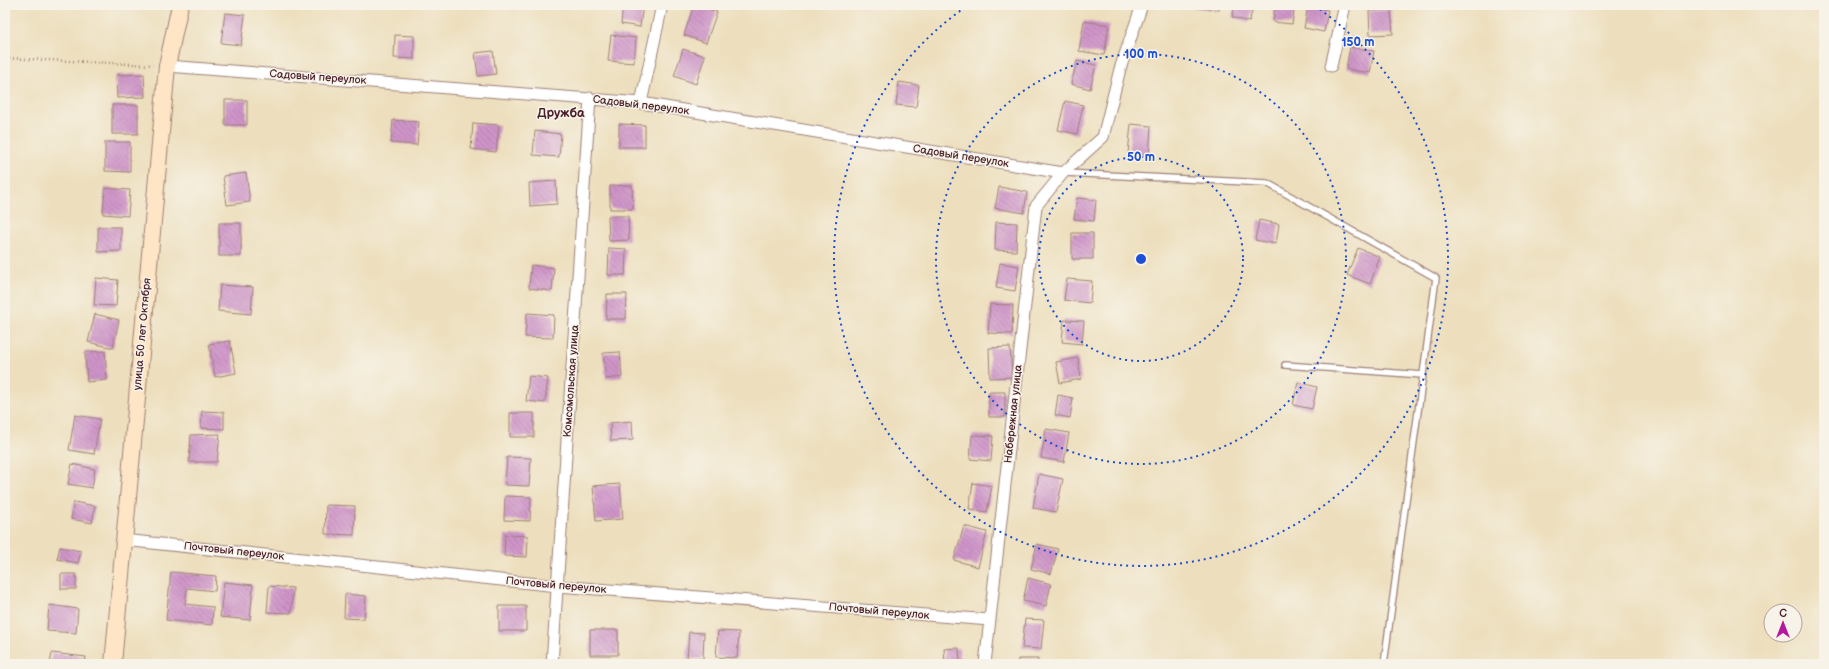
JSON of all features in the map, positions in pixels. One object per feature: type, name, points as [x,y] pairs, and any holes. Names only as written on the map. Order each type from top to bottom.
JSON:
[{"type":"street","name":"улица 50 лет Октября","points":[[113,664],[167,66],[180,5]]},
{"type":"street","points":[[641,103],[662,5]]},
{"type":"street","name":"Набережная улица","points":[[985,664],[1036,206],[1063,173],[1103,137],[1120,69],[1142,5]]},
{"type":"street","points":[[1331,66],[1346,5]]},
{"type":"street","name":"Садовый переулок","points":[[167,66],[641,103],[1063,173]]},
{"type":"street","name":"Комсомольская улица","points":[[552,664],[590,98]]},
{"type":"street","name":"Почтовый переулок","points":[[124,540],[558,586],[990,620]]},
{"type":"lane","points":[[1063,173],[1267,182],[1436,278],[1384,664]]},
{"type":"lane","points":[[1285,365],[1423,375]]},
{"type":"path","points":[[5,58],[167,66]]},
{"type":"building","points":[[623,5],[643,5],[640,27],[621,24]]},
{"type":"building","points":[[694,5],[717,12],[706,43],[684,35]]},
{"type":"building","points":[[1191,5],[1220,5],[1219,10],[1191,7]]},
{"type":"building","points":[[1235,5],[1254,5],[1249,22],[1232,17]]},
{"type":"building","points":[[1275,5],[1295,5],[1292,24],[1273,22]]},
{"type":"building","points":[[1308,6],[1328,10],[1324,32],[1304,28]]},
{"type":"building","points":[[1391,10],[1393,34],[1370,35],[1369,11]]},
{"type":"building","points":[[225,13],[245,15],[241,45],[221,43]]},
{"type":"building","points":[[1084,21],[1109,25],[1104,55],[1079,51]]},
{"type":"building","points":[[395,35],[414,36],[414,59],[394,58]]},
{"type":"building","points":[[611,35],[636,38],[634,63],[608,61]]},
{"type":"building","points":[[1350,47],[1374,51],[1370,73],[1346,69]]},
{"type":"building","points":[[683,49],[705,56],[696,84],[674,76]]},
{"type":"building","points":[[493,51],[496,74],[478,76],[475,53]]},
{"type":"building","points":[[1077,61],[1096,65],[1090,89],[1071,84]]},
{"type":"building","points":[[144,74],[145,97],[117,98],[116,75]]},
{"type":"building","points":[[899,82],[919,85],[916,107],[896,105]]},
{"type":"building","points":[[225,100],[247,100],[247,125],[225,125]]},
{"type":"building","points":[[1065,101],[1083,105],[1077,134],[1058,130]]},
{"type":"building","points":[[112,105],[138,105],[138,134],[112,134]]},
{"type":"building","points":[[393,120],[419,122],[417,145],[391,143]]},
{"type":"building","points":[[473,123],[499,125],[496,152],[471,149]]},
{"type":"building","points":[[619,124],[645,125],[645,147],[619,147]]},
{"type":"building","points":[[1131,124],[1151,126],[1149,155],[1128,154]]},
{"type":"building","points":[[535,131],[561,134],[559,157],[533,155]]},
{"type":"building","points":[[105,142],[130,142],[130,172],[105,171]]},
{"type":"building","points":[[246,173],[250,202],[227,205],[223,176]]},
{"type":"building","points":[[556,181],[557,204],[530,206],[529,183]]},
{"type":"building","points":[[632,185],[633,209],[610,209],[610,186]]},
{"type":"building","points":[[999,187],[1027,192],[1024,213],[995,208]]},
{"type":"building","points":[[105,188],[130,190],[128,216],[103,214]]},
{"type":"building","points":[[1077,198],[1096,200],[1094,221],[1074,219]]},
{"type":"building","points":[[608,216],[628,216],[629,240],[609,241]]},
{"type":"building","points":[[1259,220],[1279,224],[1276,244],[1255,240]]},
{"type":"building","points":[[996,222],[1017,223],[1016,251],[995,250]]},
{"type":"building","points":[[219,223],[241,223],[241,256],[219,256]]},
{"type":"building","points":[[98,227],[121,227],[121,251],[98,252]]},
{"type":"building","points":[[1072,233],[1093,233],[1093,259],[1072,259]]},
{"type":"building","points":[[609,248],[626,249],[625,275],[608,275]]},
{"type":"building","points":[[1358,248],[1380,257],[1370,284],[1347,275]]},
{"type":"building","points":[[1000,263],[1019,266],[1015,291],[996,288]]},
{"type":"building","points":[[531,265],[554,268],[552,291],[529,288]]},
{"type":"building","points":[[96,278],[118,280],[116,306],[94,305]]},
{"type":"building","points":[[1067,279],[1092,281],[1090,303],[1064,300]]},
{"type":"building","points":[[220,285],[253,287],[251,314],[218,311]]},
{"type":"building","points":[[607,294],[627,294],[626,319],[606,319]]},
{"type":"building","points":[[990,304],[1013,305],[1012,334],[988,333]]},
{"type":"building","points":[[527,313],[554,315],[553,338],[525,337]]},
{"type":"building","points":[[95,314],[119,320],[113,348],[88,342]]},
{"type":"building","points":[[1064,320],[1084,321],[1082,344],[1062,342]]},
{"type":"building","points":[[230,341],[236,373],[215,377],[209,344]]},
{"type":"building","points":[[1010,347],[1012,377],[990,378],[989,348]]},
{"type":"building","points":[[105,351],[107,380],[87,382],[85,352]]},
{"type":"building","points":[[620,352],[622,377],[606,379],[603,353]]},
{"type":"building","points":[[1078,358],[1081,379],[1060,383],[1056,362]]},
{"type":"building","points":[[529,376],[548,378],[545,403],[526,401]]},
{"type":"building","points":[[1298,382],[1317,387],[1312,409],[1293,405]]},
{"type":"building","points":[[989,392],[1005,392],[1005,417],[989,417]]},
{"type":"building","points":[[1058,395],[1073,398],[1070,418],[1055,415]]},
{"type":"building","points":[[202,411],[224,412],[224,429],[201,428]]},
{"type":"building","points":[[510,413],[534,413],[534,437],[510,437]]},
{"type":"building","points":[[75,415],[100,419],[94,454],[69,450]]},
{"type":"building","points":[[632,421],[633,440],[611,441],[610,423]]},
{"type":"building","points":[[1046,429],[1069,433],[1064,462],[1041,458]]},
{"type":"building","points":[[220,434],[217,462],[189,462],[191,435]]},
{"type":"building","points":[[972,435],[993,436],[991,461],[970,459]]},
{"type":"building","points":[[507,457],[531,458],[529,486],[505,485]]},
{"type":"building","points":[[72,464],[95,469],[92,488],[68,484]]},
{"type":"building","points":[[1039,474],[1063,479],[1056,512],[1033,508]]},
{"type":"building","points":[[973,483],[992,486],[987,512],[969,509]]},
{"type":"building","points":[[620,484],[623,519],[596,521],[593,486]]},
{"type":"building","points":[[505,496],[531,497],[530,521],[504,520]]},
{"type":"building","points":[[74,502],[95,506],[92,523],[71,519]]},
{"type":"building","points":[[326,505],[355,506],[354,535],[325,534]]},
{"type":"building","points":[[964,526],[987,532],[978,567],[954,560]]},
{"type":"building","points":[[505,535],[528,536],[527,557],[504,556]]},
{"type":"building","points":[[1037,544],[1058,549],[1051,574],[1031,569]]},
{"type":"building","points":[[60,547],[81,551],[78,563],[57,559]]},
{"type":"building","points":[[171,572],[216,576],[215,591],[187,588],[185,604],[213,607],[212,625],[166,620]]},
{"type":"building","points":[[61,574],[76,574],[76,589],[61,589]]},
{"type":"building","points":[[1028,578],[1051,584],[1046,606],[1023,601]]},
{"type":"building","points":[[224,582],[253,585],[250,620],[220,617]]},
{"type":"building","points":[[269,586],[293,588],[291,613],[267,612]]},
{"type":"building","points":[[345,594],[366,596],[364,619],[344,618]]},
{"type":"building","points":[[49,605],[78,609],[76,633],[47,631]]},
{"type":"building","points":[[499,606],[526,606],[526,631],[499,631]]},
{"type":"building","points":[[1025,619],[1044,620],[1041,649],[1022,648]]},
{"type":"building","points":[[590,630],[618,630],[618,655],[590,655]]},
{"type":"building","points":[[718,631],[739,632],[737,658],[716,657]]},
{"type":"building","points":[[689,632],[704,633],[703,659],[687,659]]},
{"type":"building","points":[[959,648],[960,664],[945,664],[944,649]]},
{"type":"building","points":[[52,653],[86,657],[85,664],[50,664]]},
{"type":"building","points":[[1018,659],[1038,659],[1038,664],[1018,664]]},
{"type":"district","name":"Дружба","points":[[561,113]]}]
